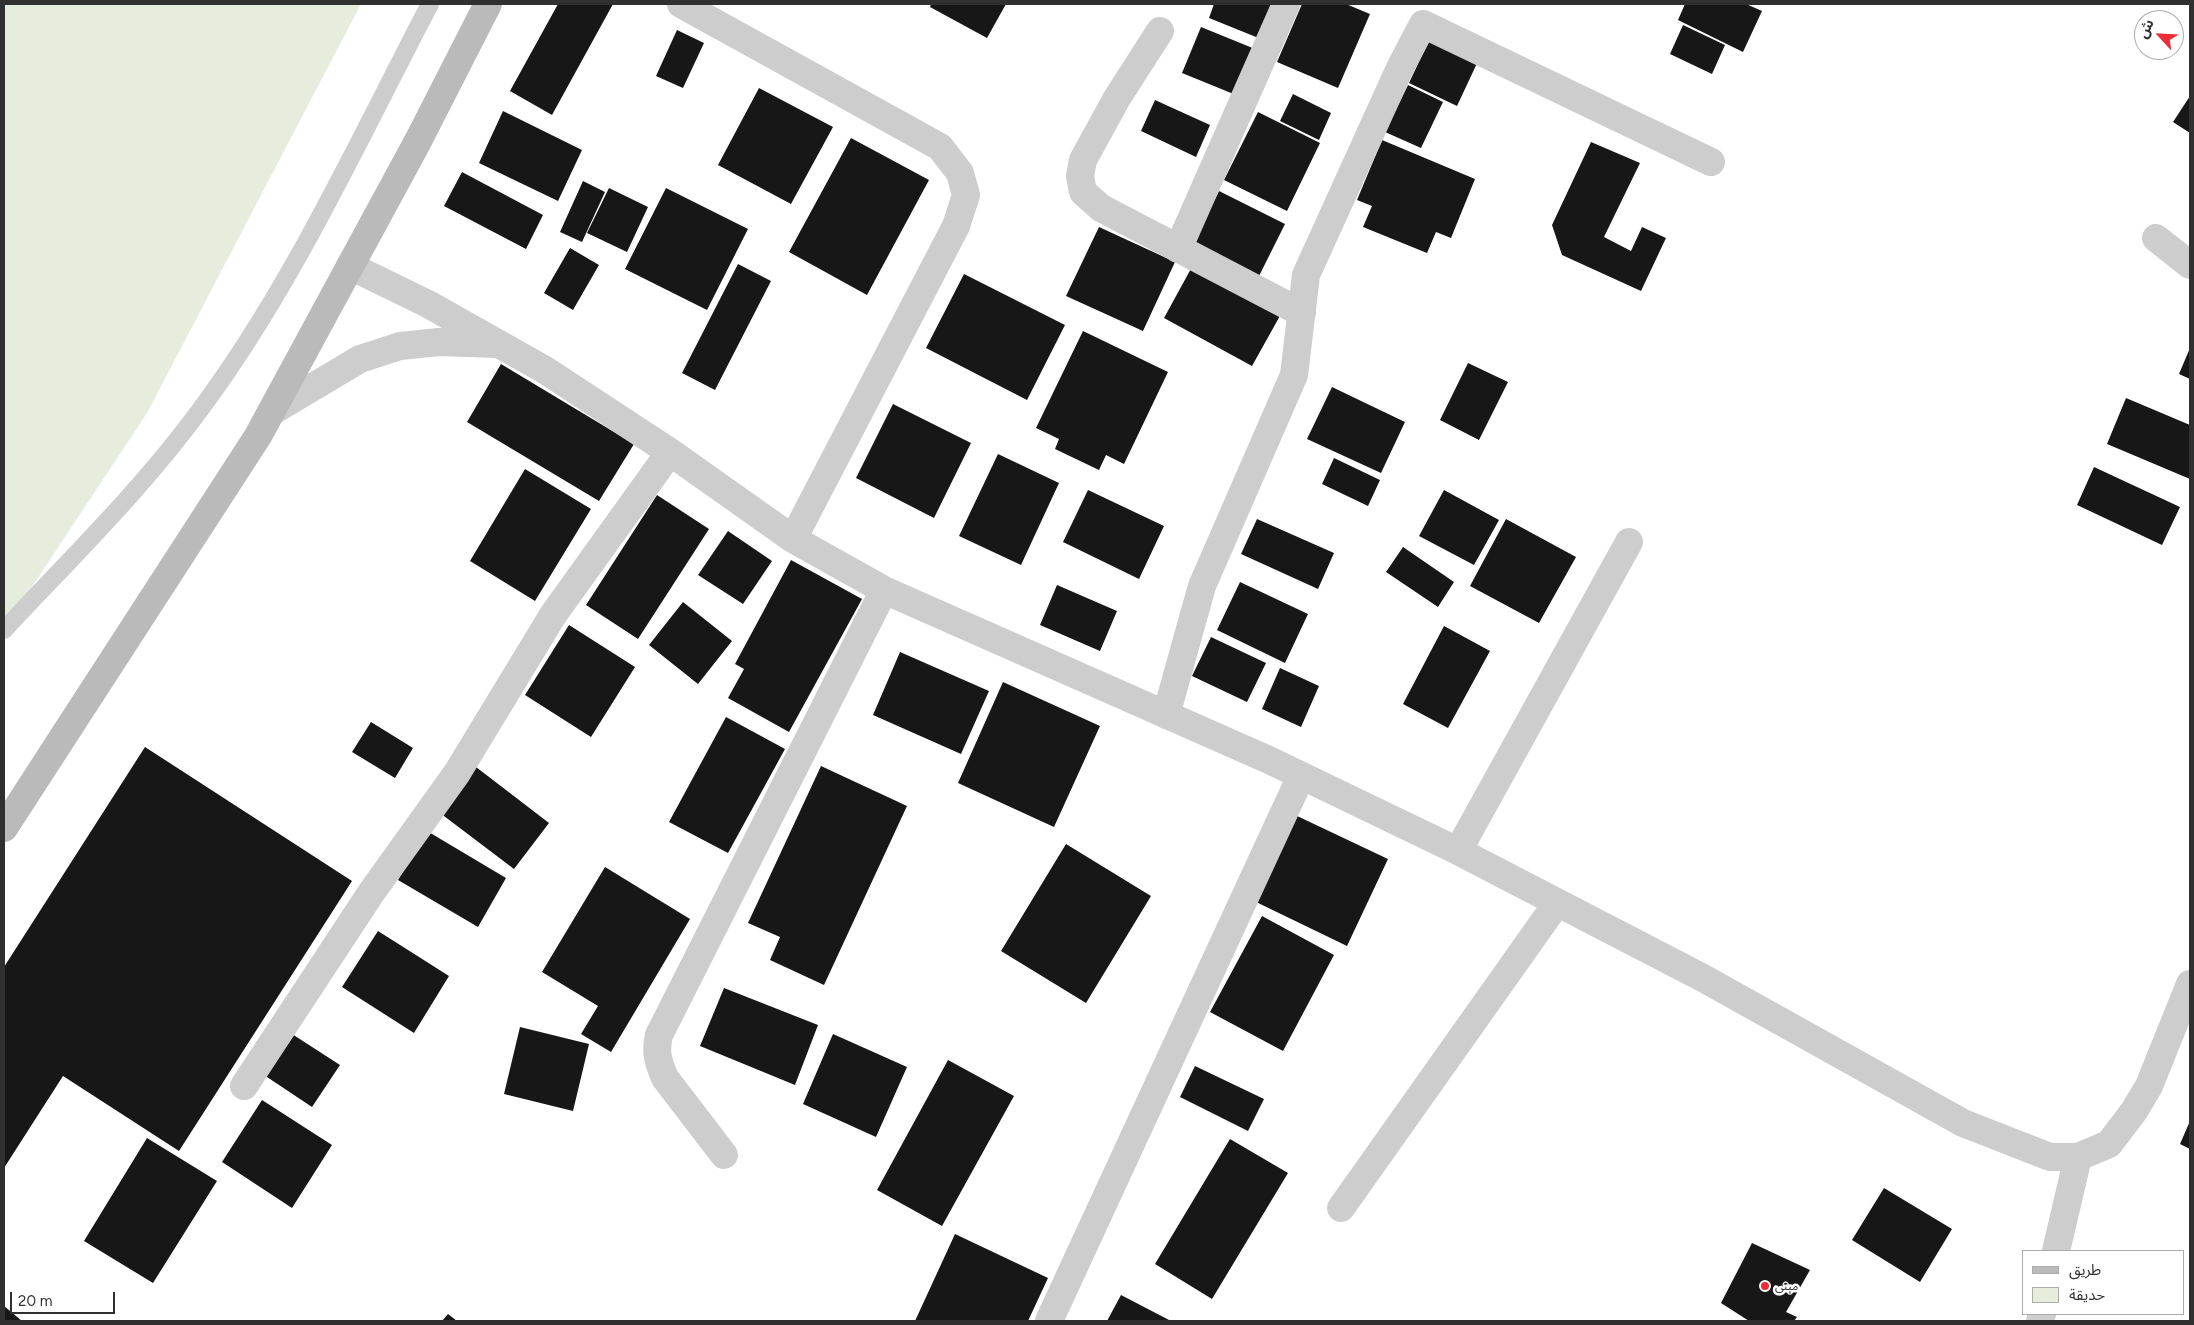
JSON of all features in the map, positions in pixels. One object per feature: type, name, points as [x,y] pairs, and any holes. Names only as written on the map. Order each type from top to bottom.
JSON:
[{"type":"main road","points":[[4,828],[258,436],[418,141],[488,4]]},
{"type":"street","points":[[681,4],[940,147],[960,173],[966,195],[956,226],[793,539]]},
{"type":"street","points":[[1178,249],[1286,4]]},
{"type":"street","points":[[1166,714],[1202,586],[1294,375],[1306,275],[1400,68],[1423,24],[1711,162]]},
{"type":"street","points":[[1160,31],[1113,106],[1083,160],[1080,176],[1083,192],[1101,208],[1302,313]]},
{"type":"street","points":[[2156,238],[2190,265]]},
{"type":"street","points":[[350,266],[428,304],[500,344],[670,452],[793,539],[884,590],[1166,714],[1458,851],[1703,978],[1964,1122],[2050,1157],[2078,1157],[2108,1144],[2134,1111],[2153,1077],[2190,984]]},
{"type":"street","points":[[271,412],[360,359],[400,346],[439,342],[500,344]]},
{"type":"street","points":[[244,1086],[371,893],[457,773],[553,615],[670,452]]},
{"type":"street","points":[[1458,851],[1630,542]]},
{"type":"street","points":[[724,1156],[665,1078],[655,1049],[659,1035],[884,590]]},
{"type":"street","points":[[1049,1321],[1301,776]]},
{"type":"street","points":[[1341,1208],[1557,904]]},
{"type":"street","points":[[2056,1250],[2078,1157]]},
{"type":"lane","points":[[4,630],[147,475],[200,411],[248,342],[295,262],[430,4]]},
{"type":"green space","points":[[4,4],[361,4],[147,413],[12,617],[4,624]]},
{"type":"building","points":[[558,4],[613,4],[552,115],[510,91]]},
{"type":"building","points":[[931,4],[1006,4],[987,38],[930,7]]},
{"type":"building","points":[[1214,4],[1275,4],[1261,39],[1209,18]]},
{"type":"building","points":[[1302,4],[1346,4],[1370,14],[1338,88],[1277,62]]},
{"type":"building","points":[[1685,4],[1746,4],[1762,11],[1743,52],[1678,20]]},
{"type":"building","points":[[1683,25],[1725,45],[1712,74],[1670,54]]},
{"type":"building","points":[[1201,27],[1255,49],[1236,95],[1182,73]]},
{"type":"building","points":[[677,30],[704,43],[683,88],[656,76]]},
{"type":"building","points":[[1431,36],[1479,59],[1457,106],[1409,83]]},
{"type":"building","points":[[1408,85],[1443,102],[1421,148],[1385,132]]},
{"type":"building","points":[[759,88],[833,127],[791,204],[718,165]]},
{"type":"building","points":[[1293,94],[1331,113],[1319,140],[1280,121]]},
{"type":"building","points":[[2190,96],[2190,133],[2173,122]]},
{"type":"building","points":[[1155,100],[1210,125],[1196,157],[1141,131]]},
{"type":"building","points":[[503,111],[582,150],[558,201],[479,163]]},
{"type":"building","points":[[1258,112],[1320,143],[1287,211],[1224,180]]},
{"type":"building","points":[[851,138],[929,180],[867,295],[789,252]]},
{"type":"building","points":[[1382,140],[1475,179],[1451,238],[1436,232],[1427,253],[1363,227],[1372,206],[1357,200]]},
{"type":"building","points":[[1591,142],[1640,163],[1604,237],[1631,251],[1642,227],[1666,238],[1641,291],[1562,255],[1552,225]]},
{"type":"building","points":[[462,172],[543,215],[526,249],[444,206]]},
{"type":"building","points":[[583,181],[605,192],[582,242],[560,232]]},
{"type":"building","points":[[609,188],[648,207],[627,252],[587,233]]},
{"type":"building","points":[[666,188],[748,229],[707,310],[625,269]]},
{"type":"building","points":[[1219,191],[1285,224],[1259,276],[1193,243]]},
{"type":"building","points":[[1099,227],[1175,262],[1143,331],[1066,296]]},
{"type":"building","points":[[570,248],[599,265],[573,310],[544,293]]},
{"type":"building","points":[[738,264],[771,281],[715,390],[682,373]]},
{"type":"building","points":[[1193,265],[1281,314],[1252,366],[1164,318]]},
{"type":"building","points":[[964,274],[1065,325],[1027,400],[926,348]]},
{"type":"building","points":[[1083,331],[1168,372],[1124,464],[1106,455],[1099,470],[1055,449],[1059,439],[1036,428]]},
{"type":"building","points":[[2190,348],[2190,379],[2179,374]]},
{"type":"building","points":[[1468,363],[1508,382],[1479,440],[1440,420]]},
{"type":"building","points":[[501,364],[634,444],[599,501],[467,422]]},
{"type":"building","points":[[1332,387],[1405,422],[1381,473],[1307,439]]},
{"type":"building","points":[[2126,398],[2190,425],[2190,479],[2107,444]]},
{"type":"building","points":[[893,404],[971,443],[934,518],[856,478]]},
{"type":"building","points":[[998,454],[1059,483],[1021,565],[959,536]]},
{"type":"building","points":[[1334,458],[1380,480],[1368,506],[1322,484]]},
{"type":"building","points":[[2094,467],[2180,507],[2162,545],[2077,505]]},
{"type":"building","points":[[525,469],[591,509],[535,601],[470,561]]},
{"type":"building","points":[[1088,490],[1164,526],[1139,579],[1063,542]]},
{"type":"building","points":[[1444,490],[1499,520],[1474,565],[1419,536]]},
{"type":"building","points":[[657,495],[709,529],[638,639],[586,605]]},
{"type":"building","points":[[1257,519],[1334,553],[1318,589],[1241,554]]},
{"type":"building","points":[[1506,519],[1576,557],[1539,623],[1470,586]]},
{"type":"building","points":[[728,531],[772,561],[743,604],[698,575]]},
{"type":"building","points":[[1403,547],[1454,582],[1438,607],[1386,572]]},
{"type":"building","points":[[791,560],[862,599],[789,732],[728,698],[744,669],[735,664]]},
{"type":"building","points":[[1240,582],[1308,614],[1285,663],[1217,630]]},
{"type":"building","points":[[1057,585],[1117,611],[1100,651],[1040,625]]},
{"type":"building","points":[[683,602],[732,641],[698,684],[649,645]]},
{"type":"building","points":[[569,625],[635,667],[591,737],[525,695]]},
{"type":"building","points":[[1444,626],[1490,651],[1448,728],[1403,704]]},
{"type":"building","points":[[1211,637],[1266,663],[1247,702],[1192,676]]},
{"type":"building","points":[[900,652],[989,691],[961,754],[873,715]]},
{"type":"building","points":[[1280,668],[1319,686],[1301,727],[1262,709]]},
{"type":"building","points":[[1003,682],[1100,726],[1054,827],[958,783]]},
{"type":"building","points":[[726,717],[785,749],[728,853],[669,822]]},
{"type":"building","points":[[371,722],[413,748],[395,778],[352,752]]},
{"type":"building","points":[[145,747],[352,881],[179,1151],[63,1076],[4,1168],[4,967]]},
{"type":"building","points":[[821,766],[907,806],[824,985],[770,960],[780,937],[748,923]]},
{"type":"building","points":[[476,767],[549,823],[514,869],[440,813]]},
{"type":"building","points":[[1295,815],[1388,859],[1347,946],[1254,901]]},
{"type":"building","points":[[427,831],[506,878],[478,927],[398,880]]},
{"type":"building","points":[[1066,844],[1151,896],[1086,1003],[1001,951]]},
{"type":"building","points":[[605,867],[690,919],[611,1052],[581,1034],[598,1006],[542,972]]},
{"type":"building","points":[[1262,916],[1334,955],[1283,1051],[1210,1012]]},
{"type":"building","points":[[378,931],[449,976],[414,1033],[342,987]]},
{"type":"building","points":[[724,988],[818,1025],[795,1085],[700,1046]]},
{"type":"building","points":[[520,1027],[589,1044],[573,1111],[504,1094]]},
{"type":"building","points":[[292,1034],[340,1065],[312,1107],[264,1075]]},
{"type":"building","points":[[833,1034],[907,1067],[876,1137],[803,1104]]},
{"type":"building","points":[[948,1060],[1014,1096],[942,1226],[877,1190]]},
{"type":"building","points":[[1195,1066],[1264,1099],[1248,1131],[1180,1097]]},
{"type":"building","points":[[262,1100],[332,1145],[292,1208],[222,1162]]},
{"type":"building","points":[[2190,1121],[2190,1149],[2180,1144]]},
{"type":"building","points":[[147,1138],[217,1181],[153,1283],[84,1241]]},
{"type":"building","points":[[1230,1139],[1288,1173],[1212,1299],[1155,1264]]},
{"type":"building","points":[[1884,1188],[1952,1229],[1920,1282],[1852,1240]]},
{"type":"building","points":[[955,1234],[1048,1278],[1028,1321],[915,1321]]},
{"type":"building","name":"مبنى","points":[[1752,1243],[1810,1270],[1786,1312],[1797,1317],[1794,1321],[1749,1321],[1721,1303]]},
{"type":"building","points":[[1121,1295],[1171,1321],[1107,1321]]},
{"type":"building","points":[[4,1306],[22,1321],[4,1321]]},
{"type":"building","points":[[448,1314],[457,1321],[442,1321]]},
{"type":"place","name":"مبنى","points":[[1765,1286]]}]
